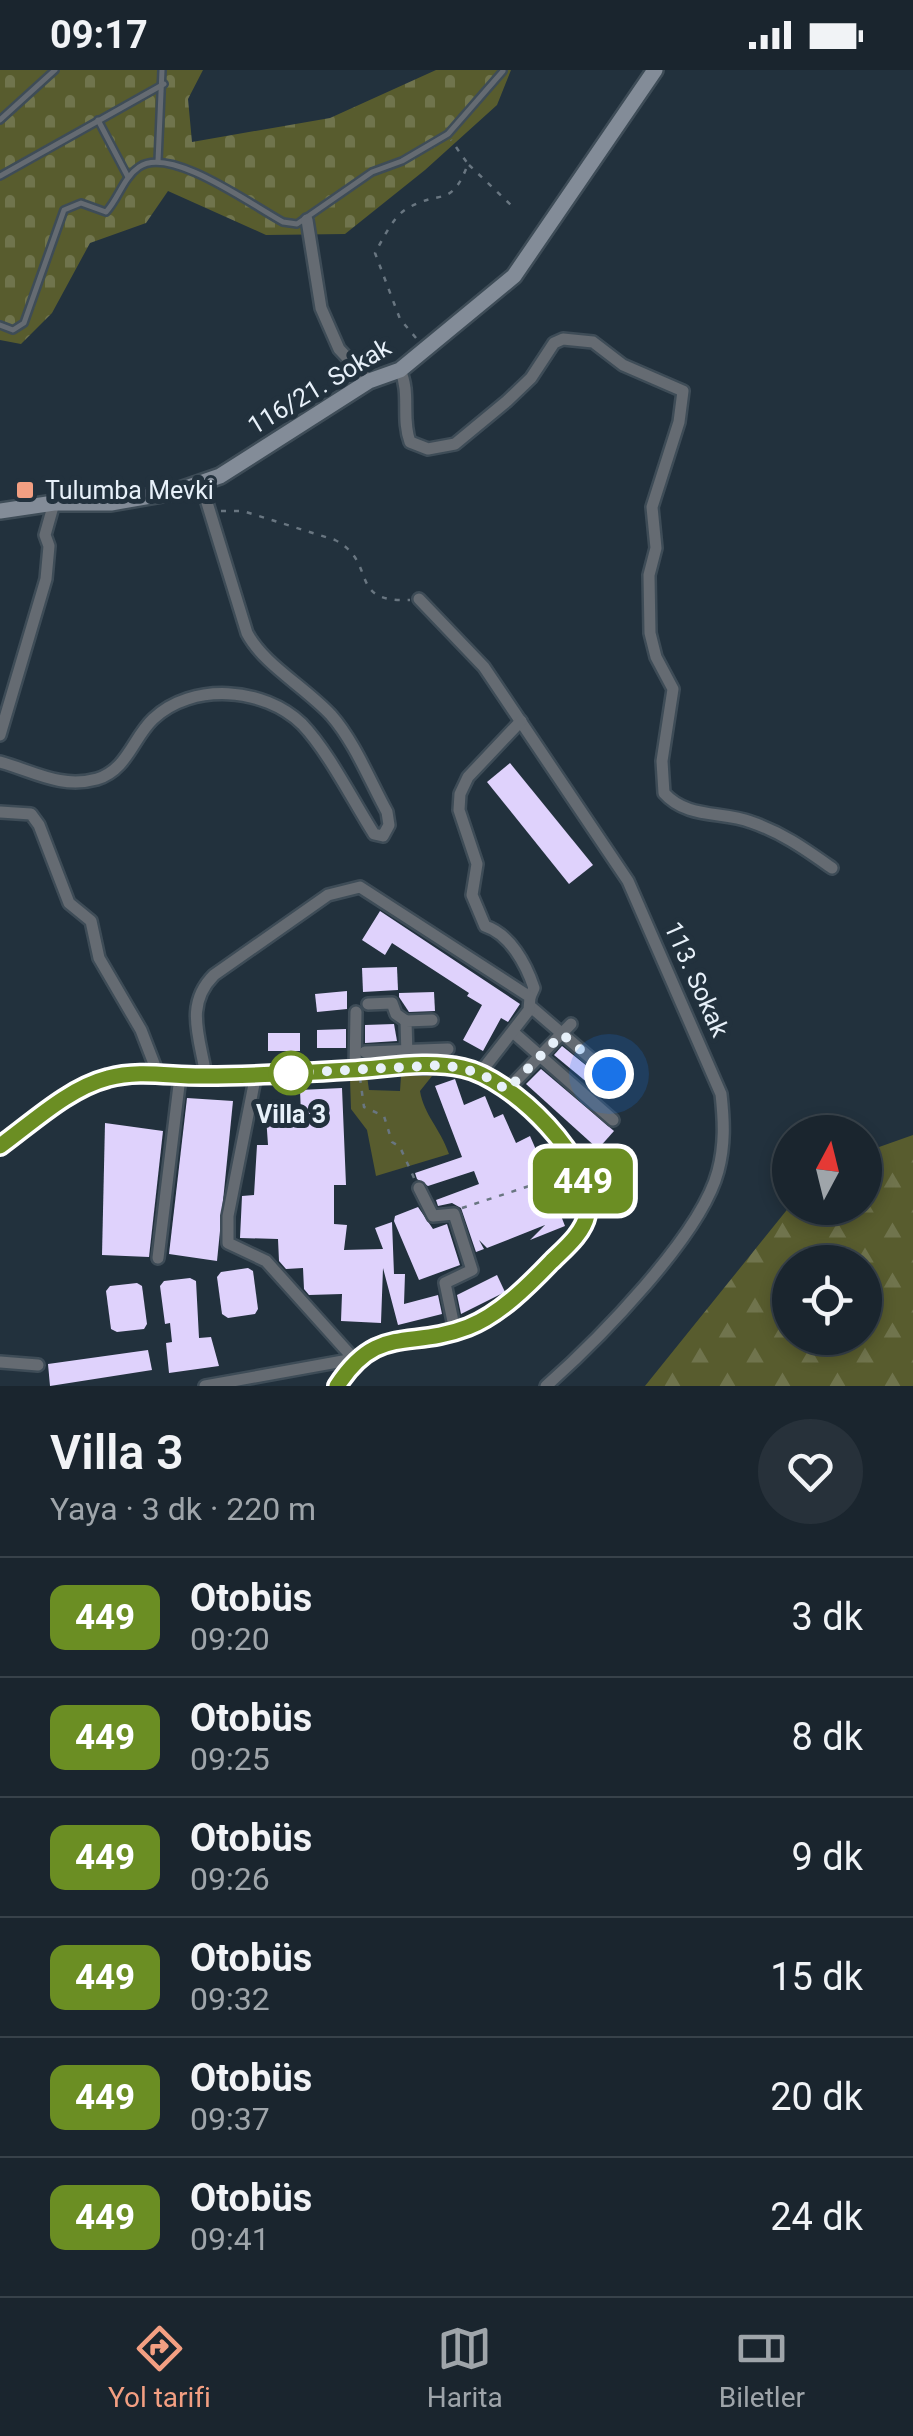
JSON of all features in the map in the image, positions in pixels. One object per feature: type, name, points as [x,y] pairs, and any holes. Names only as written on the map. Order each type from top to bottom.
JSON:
[{"type":"street","name":"116/21. Sokak","points":[[0,511],[54,502],[111,503],[220,476],[369,381],[400,370],[514,276],[655,70]]},
{"type":"street","points":[[307,220],[320,308],[340,349],[369,381]]},
{"type":"street","points":[[400,370],[407,386],[410,442],[428,449],[444,449],[467,435],[531,378],[554,343],[564,339],[593,342],[623,365],[683,391],[679,422],[652,507],[656,548],[649,575],[650,633],[656,657],[672,689],[662,761],[664,793],[681,806],[748,820],[783,834],[832,868]]},
{"type":"street","points":[[0,762],[40,778],[93,780],[111,774],[152,720],[172,705],[206,692],[250,698],[283,710],[303,724],[374,834],[383,836],[389,825],[387,812],[334,719],[286,671],[258,654],[247,633],[201,482]]},
{"type":"street","points":[[0,735],[46,578],[49,546],[45,534],[54,502]]},
{"type":"street","name":"113. Sokak","points":[[419,600],[484,667],[628,881],[709,1060],[725,1128],[709,1193],[674,1248],[585,1352],[546,1386]]},
{"type":"street","points":[[480,1073],[514,1034],[534,988],[523,961],[502,934],[485,926],[472,894],[476,864],[458,810],[468,777],[521,721]]},
{"type":"street","points":[[0,812],[31,814],[39,825],[69,903],[91,921],[98,958],[141,1030],[158,1074]]},
{"type":"street","points":[[206,1076],[196,1010],[198,991],[263,940],[328,895],[346,888],[368,889],[530,1002],[566,1029],[609,1074]]},
{"type":"street","points":[[368,1004],[392,1003],[396,1014],[406,1021],[432,1020]]},
{"type":"street","points":[[356,1012],[357,1070]]},
{"type":"street","points":[[406,1021],[407,1065]]},
{"type":"street","points":[[507,1090],[566,1029]]},
{"type":"street","points":[[514,1034],[613,1120]]},
{"type":"street","points":[[365,1052],[448,1049]]},
{"type":"street","points":[[0,1146],[94,1082],[158,1074],[206,1076],[445,1065],[480,1073],[507,1090],[548,1127],[580,1170],[588,1202],[587,1217],[576,1236],[528,1286],[489,1316],[455,1331],[375,1346],[354,1359],[205,1386]]},
{"type":"street","points":[[256,1074],[228,1216],[228,1243],[266,1260],[354,1359]]},
{"type":"street","points":[[158,1258],[180,1076]]},
{"type":"street","points":[[419,1188],[433,1216],[452,1211],[472,1270],[445,1283],[455,1331]]},
{"type":"street","points":[[337,1386],[354,1359]]},
{"type":"street","points":[[0,1362],[38,1365]]},
{"type":"lane","points":[[0,120],[55,70]]},
{"type":"lane","points":[[158,162],[162,70]]},
{"type":"lane","points":[[0,325],[13,330],[24,323],[64,210],[81,203],[106,212],[128,176],[140,166],[158,162],[205,177],[283,222],[307,220],[372,172],[402,162],[448,134],[503,71]]},
{"type":"lane","points":[[0,176],[164,84]]},
{"type":"lane","points":[[98,120],[128,176]]},
{"type":"path","points":[[448,134],[468,164],[512,206]]},
{"type":"path","points":[[424,349],[400,319],[375,253],[408,208],[453,194],[468,164]]},
{"type":"path","points":[[210,514],[242,511],[335,540],[346,546],[376,598],[387,602],[419,600]]},
{"type":"path","points":[[357,1070],[364,1107],[384,1116],[392,1142],[400,1146],[419,1188]]},
{"type":"path","points":[[452,1211],[580,1170]]},
{"type":"green space","points":[[0,70],[203,70],[188,99],[192,142],[330,118],[436,70],[511,70],[497,105],[345,234],[266,235],[168,191],[146,223],[90,243],[52,313],[21,344],[0,340]]},
{"type":"green space","points":[[367,1076],[369,1090],[400,1091],[401,1076],[432,1076],[420,1091],[449,1154],[376,1176],[367,1130],[351,1109],[350,1079]]},
{"type":"green space","points":[[913,1135],[913,1386],[645,1386],[775,1225],[882,1225],[882,1146]]},
{"type":"building","points":[[510,763],[593,865],[569,884],[487,782]]},
{"type":"building","points":[[380,911],[520,1004],[508,1022],[501,1018],[483,1051],[463,1040],[482,1005],[467,996],[469,993],[392,943],[385,955],[362,940]]},
{"type":"building","points":[[397,967],[398,990],[363,992],[362,968]]},
{"type":"building","points":[[347,991],[347,1009],[317,1012],[315,994]]},
{"type":"building","points":[[434,992],[435,1011],[409,1012],[399,997],[399,993]]},
{"type":"building","points":[[394,1024],[397,1041],[365,1043],[365,1025]]},
{"type":"building","points":[[346,1029],[346,1048],[317,1048],[317,1030]]},
{"type":"building","points":[[268,1033],[300,1033],[300,1051],[268,1051]]},
{"type":"building","points":[[562,1046],[613,1087],[606,1098],[554,1055]]},
{"type":"building","points":[[541,1069],[614,1131],[598,1149],[526,1084]]},
{"type":"building","points":[[455,1079],[464,1105],[485,1096],[494,1118],[503,1114],[516,1143],[530,1136],[541,1161],[547,1159],[556,1187],[564,1184],[571,1198],[556,1203],[565,1226],[530,1240],[545,1225],[487,1248],[479,1240],[484,1249],[476,1252],[461,1208],[452,1203],[438,1206],[436,1200],[479,1184],[474,1171],[428,1186],[417,1179],[415,1173],[462,1157],[435,1086]]},
{"type":"building","points":[[342,1088],[346,1185],[334,1185],[334,1224],[347,1225],[344,1250],[383,1249],[375,1228],[392,1222],[394,1274],[405,1274],[404,1304],[438,1295],[442,1314],[398,1325],[383,1268],[381,1323],[341,1321],[342,1294],[309,1295],[304,1289],[303,1268],[286,1269],[279,1261],[278,1239],[240,1238],[242,1196],[254,1195],[257,1145],[268,1145],[266,1116],[301,1114],[300,1090]]},
{"type":"building","points":[[187,1098],[233,1101],[217,1261],[169,1254]]},
{"type":"building","points":[[105,1123],[163,1131],[149,1257],[102,1255]]},
{"type":"building","points":[[418,1207],[433,1229],[447,1224],[460,1265],[419,1280],[394,1221],[395,1216]]},
{"type":"building","points":[[248,1268],[253,1271],[258,1309],[255,1314],[228,1318],[222,1314],[217,1277],[221,1272]]},
{"type":"building","points":[[497,1275],[505,1292],[461,1314],[457,1295]]},
{"type":"building","points":[[164,1281],[196,1281],[199,1338],[211,1337],[219,1366],[169,1373],[166,1343],[172,1342],[170,1323],[165,1324],[160,1286]]},
{"type":"building","points":[[110,1286],[142,1286],[147,1324],[144,1329],[117,1332],[111,1329],[106,1291]]},
{"type":"building","points":[[148,1350],[152,1370],[50,1386],[48,1364]]},
{"type":"bus line","name":"449","points":[[0,1146],[76,1092],[112,1076],[206,1076],[426,1064],[480,1073],[507,1090],[548,1127],[575,1159],[588,1202],[587,1217],[576,1236],[528,1286],[489,1316],[455,1331],[375,1346],[354,1359],[337,1386]]},
{"type":"place","name":"Tulumba Mevki","points":[[25,490]]},
{"type":"place","name":"Villa 3","points":[[291,1073]]},
{"type":"route","points":[[291,1073],[445,1065],[480,1073],[507,1090],[562,1034],[609,1074]]}]
